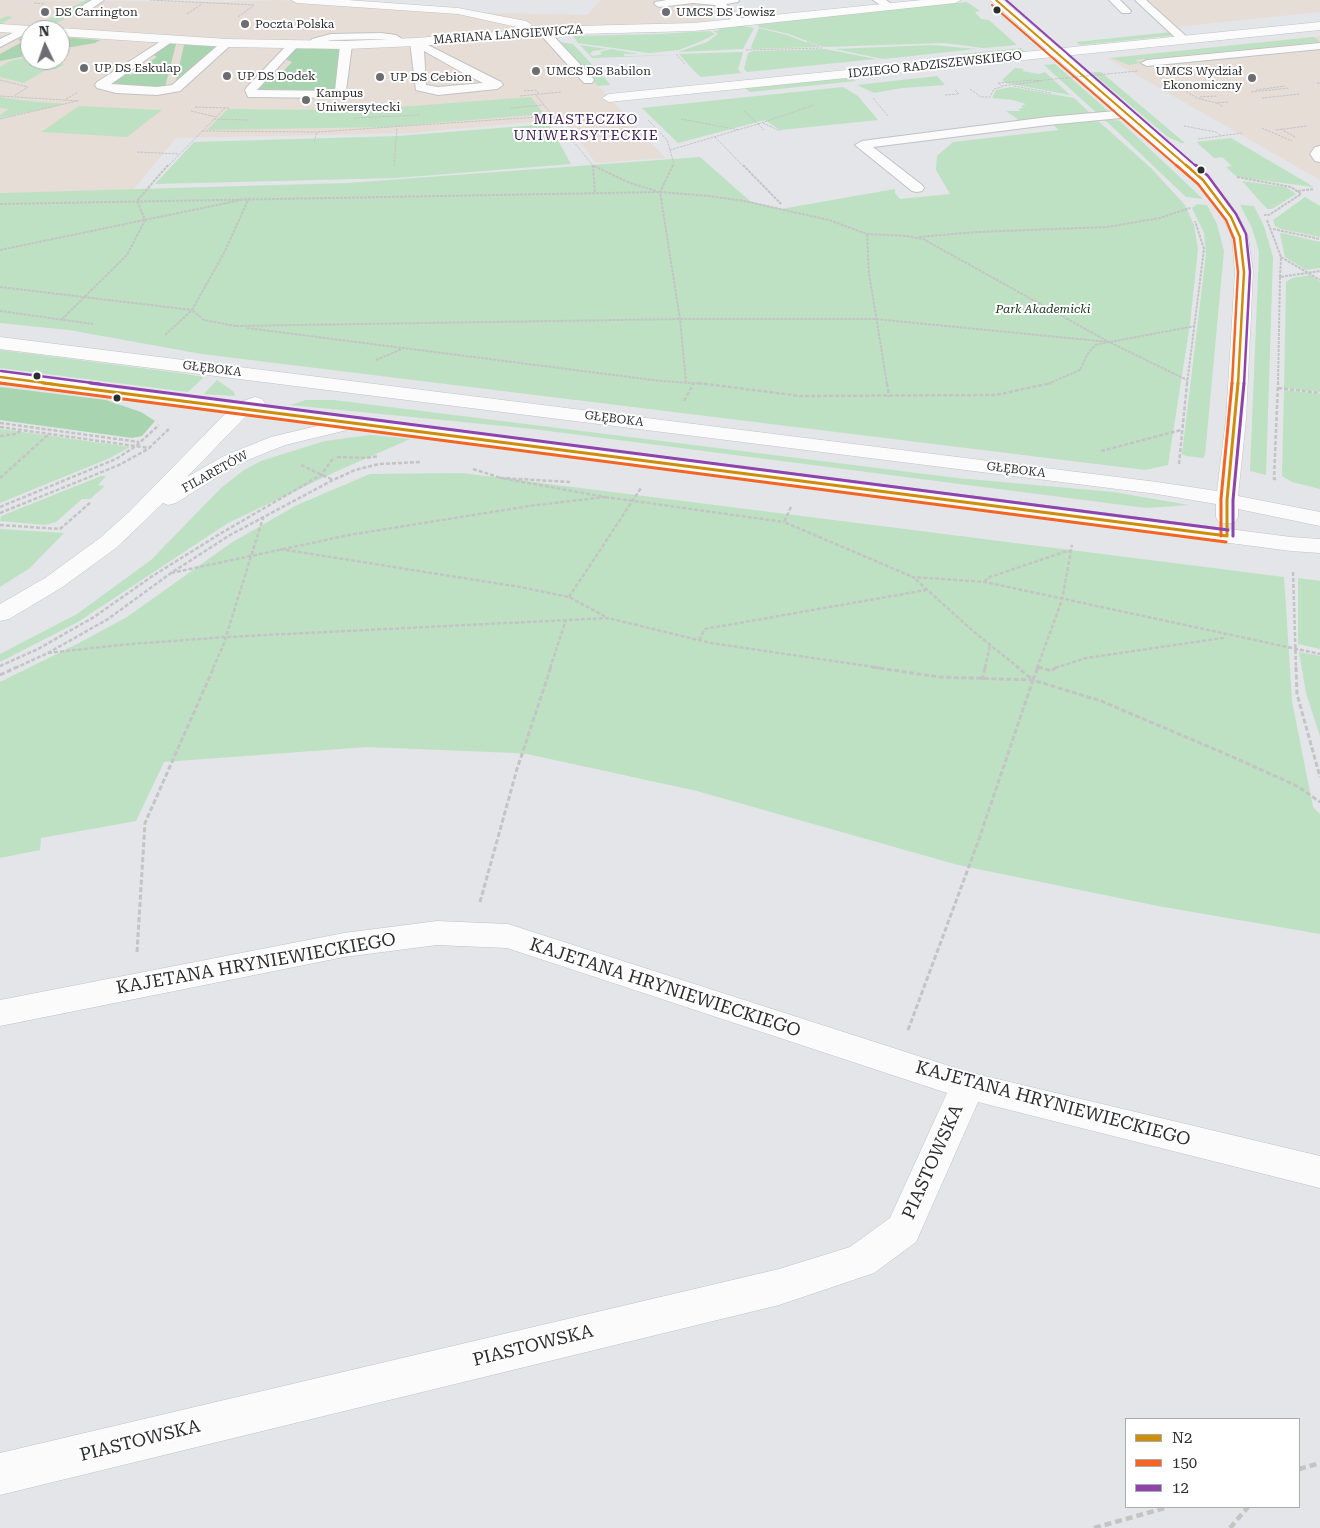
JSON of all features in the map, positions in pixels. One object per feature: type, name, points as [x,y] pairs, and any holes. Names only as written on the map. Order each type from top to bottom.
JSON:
[{"type":"street","name":"MARIANA LANGIEWICZA","points":[[297,0],[458,11],[543,30]]},
{"type":"street","name":"MARIANA LANGIEWICZA","points":[[70,33],[227,43],[346,45],[402,43],[543,30],[661,28],[740,22],[884,3],[955,0]]},
{"type":"street","points":[[996,0],[1203,180],[1231,217],[1240,237],[1244,272],[1242,323],[1236,418],[1227,500],[1227,536]]},
{"type":"street","name":"IDZIEGO RADZISZEWSKIEGO","points":[[610,98],[1314,26]]},
{"type":"street","points":[[0,28],[20,29]]},
{"type":"street","name":"GŁĘBOKA","points":[[0,343],[1119,483],[1227,500],[1320,519]]},
{"type":"street","points":[[223,370],[244,389],[242,408]]},
{"type":"street","points":[[0,377],[1227,536],[1320,546]]},
{"type":"street","name":"FILARETÓW","points":[[0,614],[53,583],[86,560],[137,516],[242,408],[282,393],[345,386]]},
{"type":"street","name":"FILARETÓW","points":[[137,516],[231,460],[278,441],[356,422]]},
{"type":"street","name":"KAJETANA HRYNIEWIECKIEGO","points":[[0,1013],[344,944],[437,933],[508,936],[968,1086],[1320,1172]]},
{"type":"street","name":"PIASTOWSKA","points":[[0,1474],[779,1287],[861,1261],[903,1230],[968,1086]]},
{"type":"lane","points":[[86,8],[99,0]]},
{"type":"lane","points":[[659,4],[694,0],[718,2],[734,0]]},
{"type":"lane","points":[[1114,0],[1126,11]]},
{"type":"lane","points":[[1140,0],[1183,39]]},
{"type":"lane","points":[[718,2],[740,22]]},
{"type":"lane","points":[[1314,26],[1320,32]]},
{"type":"lane","points":[[543,30],[588,80]]},
{"type":"lane","points":[[0,44],[20,34]]},
{"type":"lane","points":[[314,45],[316,41],[330,37],[381,36],[392,37],[402,43]]},
{"type":"lane","points":[[170,39],[101,85],[116,89],[157,91],[176,88],[227,43]]},
{"type":"lane","points":[[416,42],[497,85],[438,91],[420,87],[416,42]]},
{"type":"lane","points":[[294,44],[252,90],[252,94],[341,95],[346,45]]},
{"type":"lane","points":[[1147,63],[1320,46]]},
{"type":"lane","points":[[917,188],[862,144],[1127,114]]},
{"type":"lane","points":[[1320,150],[1317,154],[1320,158]]},
{"type":"path","points":[[150,0],[254,5]]},
{"type":"path","points":[[745,57],[750,44]]},
{"type":"path","points":[[1041,81],[998,83],[1002,86],[1138,71]]},
{"type":"path","points":[[0,80],[28,87],[14,97]]},
{"type":"path","points":[[1034,81],[1041,81]]},
{"type":"path","points":[[1014,86],[1076,97],[1098,117]]},
{"type":"path","points":[[1285,86],[1251,92],[1288,88]]},
{"type":"path","points":[[712,87],[729,96],[764,130]]},
{"type":"path","points":[[990,97],[994,89],[1002,87]]},
{"type":"path","points":[[1177,88],[1197,98],[1223,107]]},
{"type":"path","points":[[536,90],[539,94]]},
{"type":"path","points":[[945,95],[958,93]]},
{"type":"path","points":[[1262,98],[1300,94]]},
{"type":"path","points":[[535,95],[594,166],[630,183],[660,192]]},
{"type":"path","points":[[65,100],[72,96]]},
{"type":"path","points":[[1197,98],[1217,96]]},
{"type":"path","points":[[875,99],[891,118]]},
{"type":"path","points":[[0,119],[77,101]]},
{"type":"path","points":[[1216,103],[1228,102]]},
{"type":"path","points":[[215,107],[220,103]]},
{"type":"path","points":[[386,106],[403,105]]},
{"type":"path","points":[[507,108],[543,105]]},
{"type":"path","points":[[190,107],[187,110],[215,118],[252,120]]},
{"type":"path","points":[[137,201],[179,154],[225,108]]},
{"type":"path","points":[[350,118],[425,115]]},
{"type":"path","points":[[202,132],[317,132],[398,128],[552,116]]},
{"type":"path","points":[[645,116],[667,140],[674,164],[660,192],[680,319],[686,382]]},
{"type":"path","points":[[676,118],[740,130]]},
{"type":"path","points":[[763,122],[780,131]]},
{"type":"path","points":[[670,150],[758,124]]},
{"type":"path","points":[[1276,130],[1312,125]]},
{"type":"path","points":[[1183,126],[1216,132],[1222,136]]},
{"type":"path","points":[[394,166],[398,128]]},
{"type":"path","points":[[1262,128],[1278,133]]},
{"type":"path","points":[[314,142],[317,132]]},
{"type":"path","points":[[1196,139],[1242,134]]},
{"type":"path","points":[[715,137],[781,204]]},
{"type":"path","points":[[136,152],[179,154]]},
{"type":"path","points":[[594,166],[595,194]]},
{"type":"path","points":[[1234,178],[1292,187],[1301,194],[1269,215],[1264,215]]},
{"type":"path","points":[[1297,191],[1314,189]]},
{"type":"path","points":[[0,204],[660,192],[744,201],[829,220],[867,234],[924,239],[1109,342],[1187,380]]},
{"type":"path","points":[[0,250],[249,198]]},
{"type":"path","points":[[159,340],[192,310],[225,250],[249,198]]},
{"type":"path","points":[[137,201],[145,220]]},
{"type":"path","points":[[1180,460],[1180,430],[1204,249],[1200,232],[1187,202]]},
{"type":"path","points":[[916,238],[976,232],[1107,227],[1160,218],[1190,208]]},
{"type":"path","points":[[62,319],[127,255],[145,220]]},
{"type":"path","points":[[1272,229],[1320,240]]},
{"type":"path","points":[[867,234],[869,273],[875,318],[889,397]]},
{"type":"path","points":[[1282,481],[1274,479],[1281,257],[1320,280]]},
{"type":"path","points":[[1280,276],[1320,271]]},
{"type":"path","points":[[0,287],[192,310],[204,320],[234,326],[661,382],[686,382],[800,396],[996,395],[1042,386],[1080,370],[1087,355],[1095,345],[1194,326]]},
{"type":"path","points":[[234,326],[875,318],[1109,342]]},
{"type":"path","points":[[1278,388],[1320,393]]},
{"type":"path","points":[[0,423],[140,442],[116,459],[0,507]]},
{"type":"path","points":[[0,427],[149,448]]},
{"type":"path","points":[[0,513],[135,458],[149,448],[170,428]]},
{"type":"path","points":[[0,436],[16,434],[21,430]]},
{"type":"path","points":[[1094,453],[1180,430]]},
{"type":"path","points":[[0,478],[49,434]]},
{"type":"path","points":[[0,666],[38,649],[94,617],[151,577],[210,540],[321,475],[334,457]]},
{"type":"path","points":[[0,676],[48,653],[108,619],[171,573],[230,536],[333,480],[355,470],[379,464],[428,462]]},
{"type":"path","points":[[298,464],[333,480]]},
{"type":"path","points":[[465,466],[501,478],[605,497],[784,522],[913,578],[1033,680]]},
{"type":"path","points":[[501,478],[577,482]]},
{"type":"path","points":[[569,597],[643,486],[634,485]]},
{"type":"path","points":[[171,573],[277,549],[424,522],[605,497]]},
{"type":"path","points":[[0,525],[60,529],[91,502]]},
{"type":"path","points":[[782,506],[792,507],[784,522]]},
{"type":"path","points":[[135,986],[145,823],[226,637],[263,518]]},
{"type":"path","points":[[896,1063],[978,842],[1062,600],[1072,544]]},
{"type":"path","points":[[277,549],[520,587],[569,597],[608,618],[699,640],[939,677],[982,680],[1033,680],[1102,702],[1233,757],[1296,786],[1320,802]]},
{"type":"path","points":[[985,582],[987,578],[1067,551],[1072,551]]},
{"type":"path","points":[[913,578],[985,582],[1320,654]]},
{"type":"path","points":[[1294,578],[1297,694],[1320,777]]},
{"type":"path","points":[[699,640],[705,629],[926,590]]},
{"type":"path","points":[[48,653],[226,637],[608,618]]},
{"type":"path","points":[[471,935],[517,769],[566,620]]},
{"type":"path","points":[[1038,667],[1052,671],[1057,666],[1086,658],[1223,638],[1225,633]]},
{"type":"path","points":[[982,680],[990,645]]},
{"type":"path","points":[[1300,1469],[1320,1463]]},
{"type":"path","points":[[1094,1528],[1164,1508]]},
{"type":"path","points":[[1230,1528],[1247,1508]]},
{"type":"shaded area","name":"Kampus Uniwersytecki","points":[[0,0],[225,2],[279,0],[456,12],[587,15],[601,0],[718,0],[710,21],[686,24],[548,28],[665,158],[596,163],[562,119],[410,133],[176,138],[133,190],[0,193]]},
{"type":"shaded area","points":[[1136,0],[1320,0],[1320,12],[1164,28]]},
{"type":"shaded area","points":[[1320,36],[1320,180],[1107,58]]},
{"type":"green space","points":[[86,0],[96,0],[62,20],[48,19]]},
{"type":"green space","points":[[967,2],[980,11],[975,12],[981,19],[989,20],[1017,45],[984,48],[944,43],[823,47],[789,34],[758,27],[760,22]]},
{"type":"green space","points":[[7,16],[13,17],[2,23],[4,23],[2,26],[20,27],[0,26],[0,19]]},
{"type":"green space","points":[[739,25],[754,28],[743,49],[678,52],[707,42],[718,34],[713,31],[720,30],[717,28]]},
{"type":"green space","points":[[759,28],[787,35],[818,47],[752,49],[751,47]]},
{"type":"green space","points":[[710,31],[715,34],[679,50],[649,53],[578,43],[573,36],[659,34]]},
{"type":"green space","points":[[1171,32],[1172,34],[1169,36],[1080,45],[1076,42]]},
{"type":"green space","points":[[1314,37],[1320,42],[1135,60],[1140,63],[1129,65],[1111,58]]},
{"type":"green space","points":[[70,38],[100,40],[95,43],[70,47]]},
{"type":"green space","points":[[559,42],[573,44],[610,84],[598,86]]},
{"type":"green space","points":[[20,43],[20,57],[0,61],[0,54]]},
{"type":"green space","points":[[167,43],[176,44],[165,87],[111,84],[126,73],[131,75],[157,57],[152,54]]},
{"type":"green space","points":[[184,45],[217,46],[175,85]]},
{"type":"green space","points":[[580,45],[607,49],[592,51],[590,53],[592,56],[602,54],[600,52],[611,49],[638,54],[624,54],[624,56],[676,55],[592,58]]},
{"type":"green space","points":[[932,45],[976,49],[883,59],[835,49]]},
{"type":"green space","points":[[1021,48],[1025,53],[969,58],[962,54]]},
{"type":"green space","points":[[296,49],[340,49],[336,94],[256,91],[267,79],[274,81],[292,62],[286,59]]},
{"type":"green space","points":[[825,49],[876,59],[747,72],[744,69],[748,53],[753,51]]},
{"type":"green space","points":[[743,53],[738,69],[741,73],[701,77],[679,54]]},
{"type":"green space","points":[[20,59],[20,70],[51,70],[42,72],[24,83],[0,77],[0,67],[10,61]]},
{"type":"green space","points":[[1055,64],[1107,110],[1106,112],[1099,115],[1044,65]]},
{"type":"green space","points":[[1015,68],[1039,74],[1045,72],[1070,95],[1006,83],[1002,80]]},
{"type":"green space","points":[[1091,72],[1101,72],[1185,143],[1168,137]]},
{"type":"green space","points":[[937,76],[945,85],[902,88],[874,93],[857,85]]},
{"type":"green space","points":[[850,77],[856,81],[750,92],[745,88]]},
{"type":"green space","points":[[843,87],[858,96],[878,120],[780,130],[765,120],[678,143],[642,108]]},
{"type":"green space","points":[[1011,87],[1074,98],[1090,113],[1020,121],[1006,111],[1021,111],[1018,109],[1023,108],[1021,106],[1026,104],[1013,100],[992,98],[996,90]]},
{"type":"green space","points":[[0,97],[65,104],[0,118],[0,115],[9,109],[0,108]]},
{"type":"green space","points":[[531,97],[544,114],[387,127],[207,130],[228,109],[334,110]]},
{"type":"green space","points":[[79,106],[162,110],[127,137],[41,132]]},
{"type":"green space","points":[[1103,118],[1120,121],[1203,199],[1186,197]]},
{"type":"green space","name":"Park Akademicki","points":[[1096,119],[1151,168],[1185,205],[1194,225],[1198,249],[1190,324],[1168,465],[1145,470],[202,354],[69,330],[0,323],[0,193],[347,183],[700,157],[750,201],[781,209],[895,189],[895,193],[900,199],[950,194],[936,170],[937,156],[953,142],[1059,130],[1051,123]]},
{"type":"green space","points":[[549,124],[571,164],[397,178],[155,184],[194,142],[398,136]]},
{"type":"green space","points":[[1231,138],[1314,187],[1237,177],[1226,167],[1232,166],[1222,157],[1214,158],[1196,142]]},
{"type":"green space","points":[[1242,181],[1286,187],[1296,194],[1272,209],[1267,209]]},
{"type":"green space","points":[[1305,197],[1320,206],[1320,237],[1275,226],[1273,220]]},
{"type":"green space","points":[[1197,204],[1207,205],[1217,224],[1224,251],[1205,455],[1203,458],[1182,454],[1206,254],[1204,233],[1192,208]]},
{"type":"green space","points":[[1240,205],[1254,206],[1264,226],[1273,257],[1266,475],[1250,471],[1259,251],[1252,228]]},
{"type":"green space","points":[[1280,234],[1320,242],[1320,268],[1306,270],[1285,257]]},
{"type":"green space","points":[[1310,275],[1320,282],[1320,392],[1284,388],[1286,282],[1292,278]]},
{"type":"green space","points":[[0,350],[204,377],[188,392],[0,368]]},
{"type":"green space","points":[[217,380],[234,392],[235,396],[204,394]]},
{"type":"green space","points":[[0,387],[106,400],[141,412],[155,421],[142,436],[132,438],[0,420]]},
{"type":"green space","points":[[1284,390],[1320,394],[1320,489],[1292,482],[1282,476]]},
{"type":"green space","points":[[306,400],[334,400],[957,478],[1113,492],[1189,505],[1146,508],[533,429],[290,405]]},
{"type":"green space","points":[[0,429],[130,447],[110,458],[0,503]]},
{"type":"green space","points":[[370,435],[410,439],[228,523],[78,622],[0,662],[0,654],[77,614],[151,560],[221,488],[244,470],[261,461],[325,441]]},
{"type":"green space","points":[[462,473],[1284,577],[1292,701],[1313,807],[1320,814],[1320,934],[1158,906],[958,865],[697,791],[515,753],[367,747],[164,762],[136,821],[41,838],[40,850],[0,858],[0,682],[127,617],[231,543],[297,505],[370,474]]},
{"type":"green space","points":[[101,476],[106,476],[98,485],[105,486],[90,499],[82,499],[56,522],[45,525],[0,521],[1,516]]},
{"type":"green space","points":[[0,529],[64,533],[30,568],[0,587]]},
{"type":"green space","points":[[1298,578],[1320,581],[1320,649],[1298,644]]},
{"type":"green space","points":[[1299,652],[1320,656],[1320,736],[1306,693]]},
{"type":"transit line","name":"N2","points":[[996,0],[1203,180],[1231,217],[1240,237],[1244,272],[1236,419],[1227,500],[1227,536]]},
{"type":"transit line","name":"12","points":[[1006,0],[1208,176],[1236,214],[1246,234],[1250,272],[1242,419],[1233,500],[1233,536]]},
{"type":"transit line","name":"150","points":[[992,5],[1198,184],[1226,220],[1234,239],[1238,272],[1230,418],[1221,499],[1221,536]]},
{"type":"transit line","name":"12","points":[[1,371],[1228,530]]},
{"type":"transit line","name":"N2","points":[[0,377],[1227,536]]},
{"type":"transit line","name":"150","points":[[0,383],[1226,542]]},
{"type":"place","name":"DS Carrington","points":[[45,12]]},
{"type":"place","name":"UMCS DS Jowisz","points":[[666,12]]},
{"type":"place","name":"Poczta Polska","points":[[245,24]]},
{"type":"place","name":"UP DS Eskulap","points":[[84,68]]},
{"type":"place","name":"UMCS DS Babilon","points":[[536,71]]},
{"type":"place","name":"UP DS Dodek","points":[[227,76]]},
{"type":"place","name":"UP DS Cebion","points":[[380,77]]},
{"type":"place","name":"UMCS Wydział Ekonomiczny","points":[[1252,78]]},
{"type":"place","name":"Kampus Uniwersytecki","points":[[306,100]]},
{"type":"district","name":"MIASTECZKO UNIWERSYTECKIE","points":[[586,128]]}]
